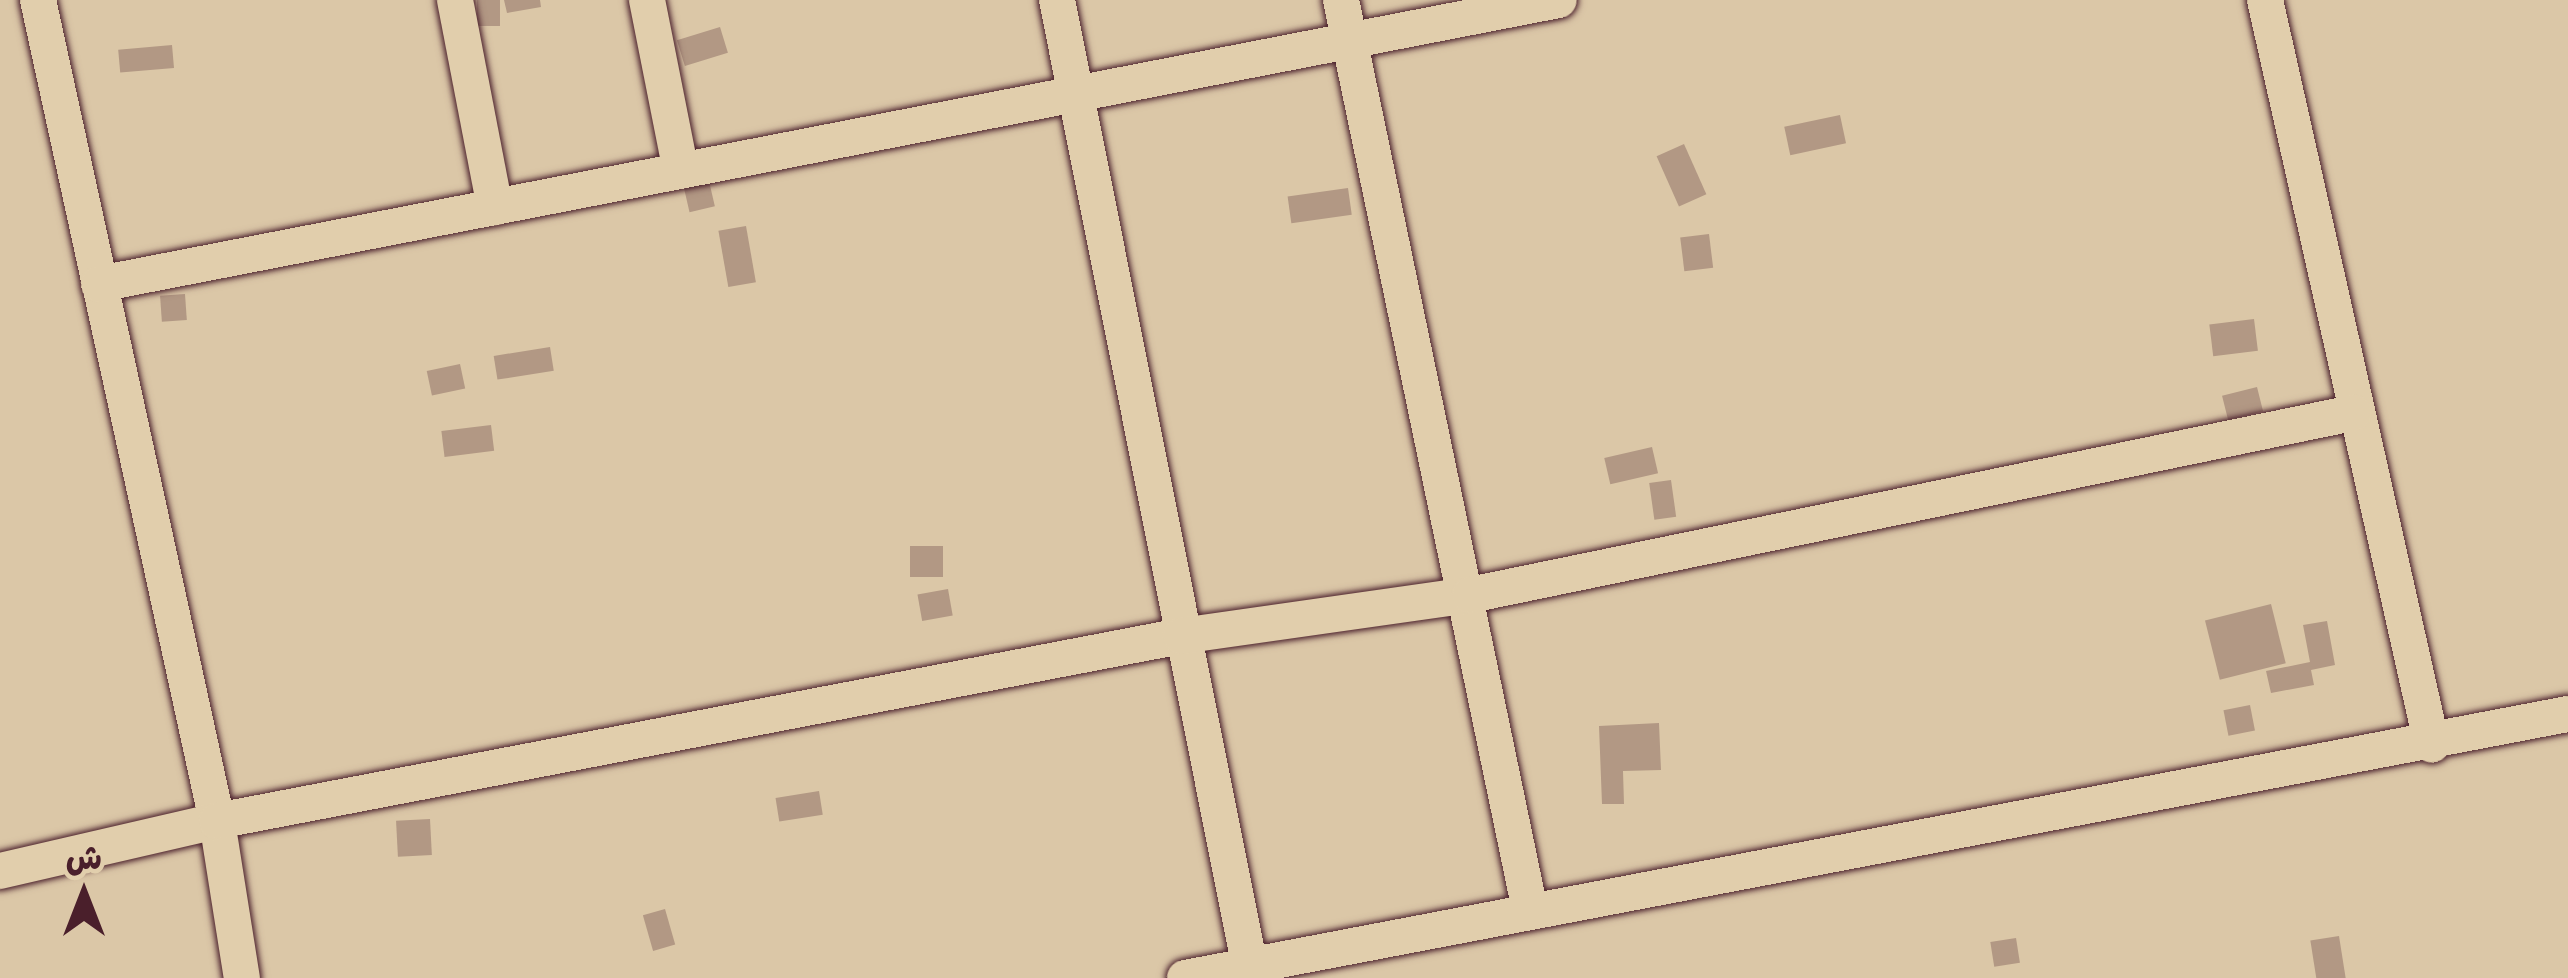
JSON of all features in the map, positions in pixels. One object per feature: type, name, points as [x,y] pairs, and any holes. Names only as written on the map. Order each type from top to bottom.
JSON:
[{"type":"street","points":[[38,0],[217,821],[242,978]]},
{"type":"street","points":[[455,0],[495,207]]},
{"type":"street","points":[[647,0],[681,171]]},
{"type":"street","points":[[1057,0],[1252,972]]},
{"type":"street","points":[[1341,0],[1470,595],[1530,910]]},
{"type":"street","points":[[99,284],[1559,0]]},
{"type":"street","points":[[2265,0],[2353,413],[2432,746]]},
{"type":"street","points":[[0,871],[217,821],[1181,636],[1470,595],[2353,413]]},
{"type":"street","points":[[1186,978],[1252,972],[1530,910],[2432,746],[2568,714]]},
{"type":"building","points":[[477,0],[500,0],[500,26],[477,26]]},
{"type":"building","points":[[504,0],[540,0],[541,7],[507,13]]},
{"type":"building","points":[[720,27],[728,53],[685,66],[677,40]]},
{"type":"building","points":[[172,45],[174,68],[120,73],[118,50]]},
{"type":"building","points":[[1840,115],[1846,143],[1790,155],[1784,127]]},
{"type":"building","points":[[1684,144],[1706,194],[1679,206],[1657,156]]},
{"type":"building","points":[[709,181],[715,206],[690,212],[684,187]]},
{"type":"building","points":[[1348,188],[1352,215],[1291,223],[1288,196]]},
{"type":"building","points":[[746,226],[756,282],[728,287],[718,231]]},
{"type":"building","points":[[1709,234],[1713,268],[1684,271],[1680,238]]},
{"type":"building","points":[[185,294],[187,320],[162,322],[160,296]]},
{"type":"building","points":[[2254,319],[2258,351],[2213,356],[2209,324]]},
{"type":"building","points":[[550,347],[554,371],[497,380],[494,356]]},
{"type":"building","points":[[460,364],[465,388],[432,396],[427,371]]},
{"type":"building","points":[[2257,387],[2263,411],[2228,420],[2222,396]]},
{"type":"building","points":[[491,425],[494,451],[445,457],[441,431]]},
{"type":"building","points":[[1652,447],[1658,473],[1610,484],[1604,458]]},
{"type":"building","points":[[1671,480],[1676,517],[1654,520],[1649,483]]},
{"type":"building","points":[[910,546],[943,546],[943,577],[910,577]]},
{"type":"building","points":[[948,589],[953,616],[922,621],[917,594]]},
{"type":"building","points":[[2271,604],[2286,663],[2220,680],[2205,620]]},
{"type":"building","points":[[2327,621],[2335,665],[2311,670],[2314,685],[2271,693],[2266,671],[2310,662],[2303,625]]},
{"type":"building","points":[[2250,705],[2255,731],[2228,736],[2223,710]]},
{"type":"building","points":[[1659,723],[1661,770],[1623,771],[1624,804],[1602,804],[1599,726]]},
{"type":"building","points":[[819,791],[823,815],[779,822],[776,798]]},
{"type":"building","points":[[430,819],[432,855],[398,857],[396,821]]},
{"type":"building","points":[[665,909],[675,945],[653,951],[643,915]]},
{"type":"building","points":[[2339,936],[2346,978],[2316,978],[2310,941]]},
{"type":"building","points":[[2016,938],[2020,963],[1994,967],[1990,942]]}]
